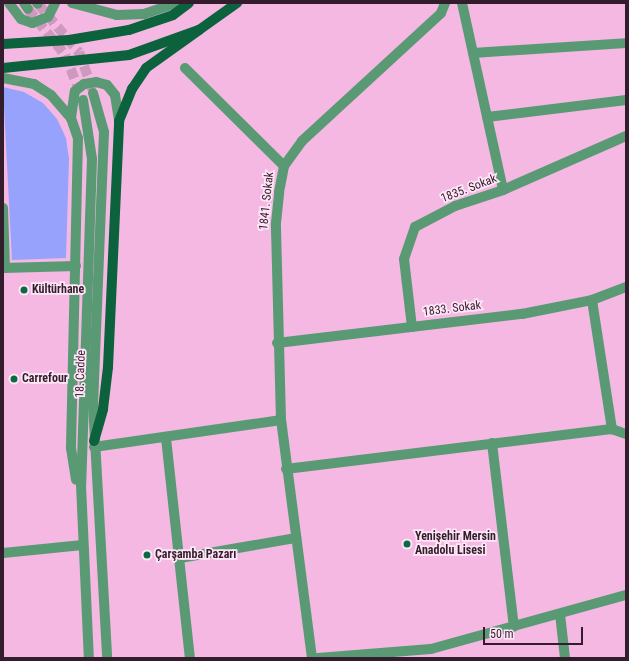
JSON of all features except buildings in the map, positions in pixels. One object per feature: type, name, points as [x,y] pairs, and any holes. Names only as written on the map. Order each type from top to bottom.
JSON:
[{"type":"main road","points":[[3,44],[69,40],[128,30],[173,15],[189,3]]},
{"type":"main road","points":[[94,444],[103,409],[108,367],[119,121],[132,89],[146,68],[237,3]]},
{"type":"main road","points":[[3,68],[129,55],[199,30]]},
{"type":"street","points":[[9,3],[21,19],[32,23],[48,17],[55,3]]},
{"type":"street","points":[[72,3],[97,12],[124,15],[157,11],[176,3]]},
{"type":"street","name":"1841. Sokak","points":[[312,658],[280,420],[277,344],[276,223],[284,166],[302,141],[441,13],[445,3]]},
{"type":"street","points":[[462,3],[503,190]]},
{"type":"street","points":[[473,53],[626,43]]},
{"type":"street","points":[[185,68],[284,166]]},
{"type":"street","points":[[3,78],[43,89],[71,118]]},
{"type":"street","points":[[81,517],[71,448],[80,149],[71,118],[75,91],[84,84],[96,82],[107,86],[115,94],[119,121]]},
{"type":"street","name":"18. Cadde","points":[[93,93],[104,132],[104,186],[94,444],[107,658]]},
{"type":"street","name":"18. Cadde","points":[[83,100],[90,126],[92,159],[81,517],[89,658]]},
{"type":"street","points":[[487,117],[626,100]]},
{"type":"street","name":"1835. Sokak","points":[[412,327],[404,259],[415,227],[455,206],[503,190],[626,136]]},
{"type":"street","points":[[3,208],[4,268],[76,266]]},
{"type":"street","name":"1833. Sokak","points":[[277,344],[522,314],[592,300],[626,287]]},
{"type":"street","points":[[592,300],[612,429]]},
{"type":"street","points":[[94,444],[166,438],[280,420]]},
{"type":"street","points":[[286,469],[612,429],[626,434]]},
{"type":"street","points":[[166,438],[190,658]]},
{"type":"street","points":[[492,443],[514,628]]},
{"type":"street","points":[[180,558],[296,538]]},
{"type":"street","points":[[3,554],[83,545]]},
{"type":"street","points":[[318,658],[432,653],[626,595]]},
{"type":"street","points":[[560,614],[565,658]]},
{"type":"shaded area","points":[[3,87],[24,92],[43,103],[57,119],[66,138],[69,159],[66,258],[12,260]]},
{"type":"tunnel","points":[[38,4],[79,52],[93,91]]},
{"type":"tunnel","points":[[28,9],[65,55],[83,100]]},
{"type":"place","name":"Kültürhane","points":[[24,290]]},
{"type":"place","name":"Carrefour","points":[[14,379]]},
{"type":"place","name":"Yenişehir Mersin Anadolu Lisesi","points":[[407,544]]},
{"type":"place","name":"Çarşamba Pazarı","points":[[147,555]]}]
